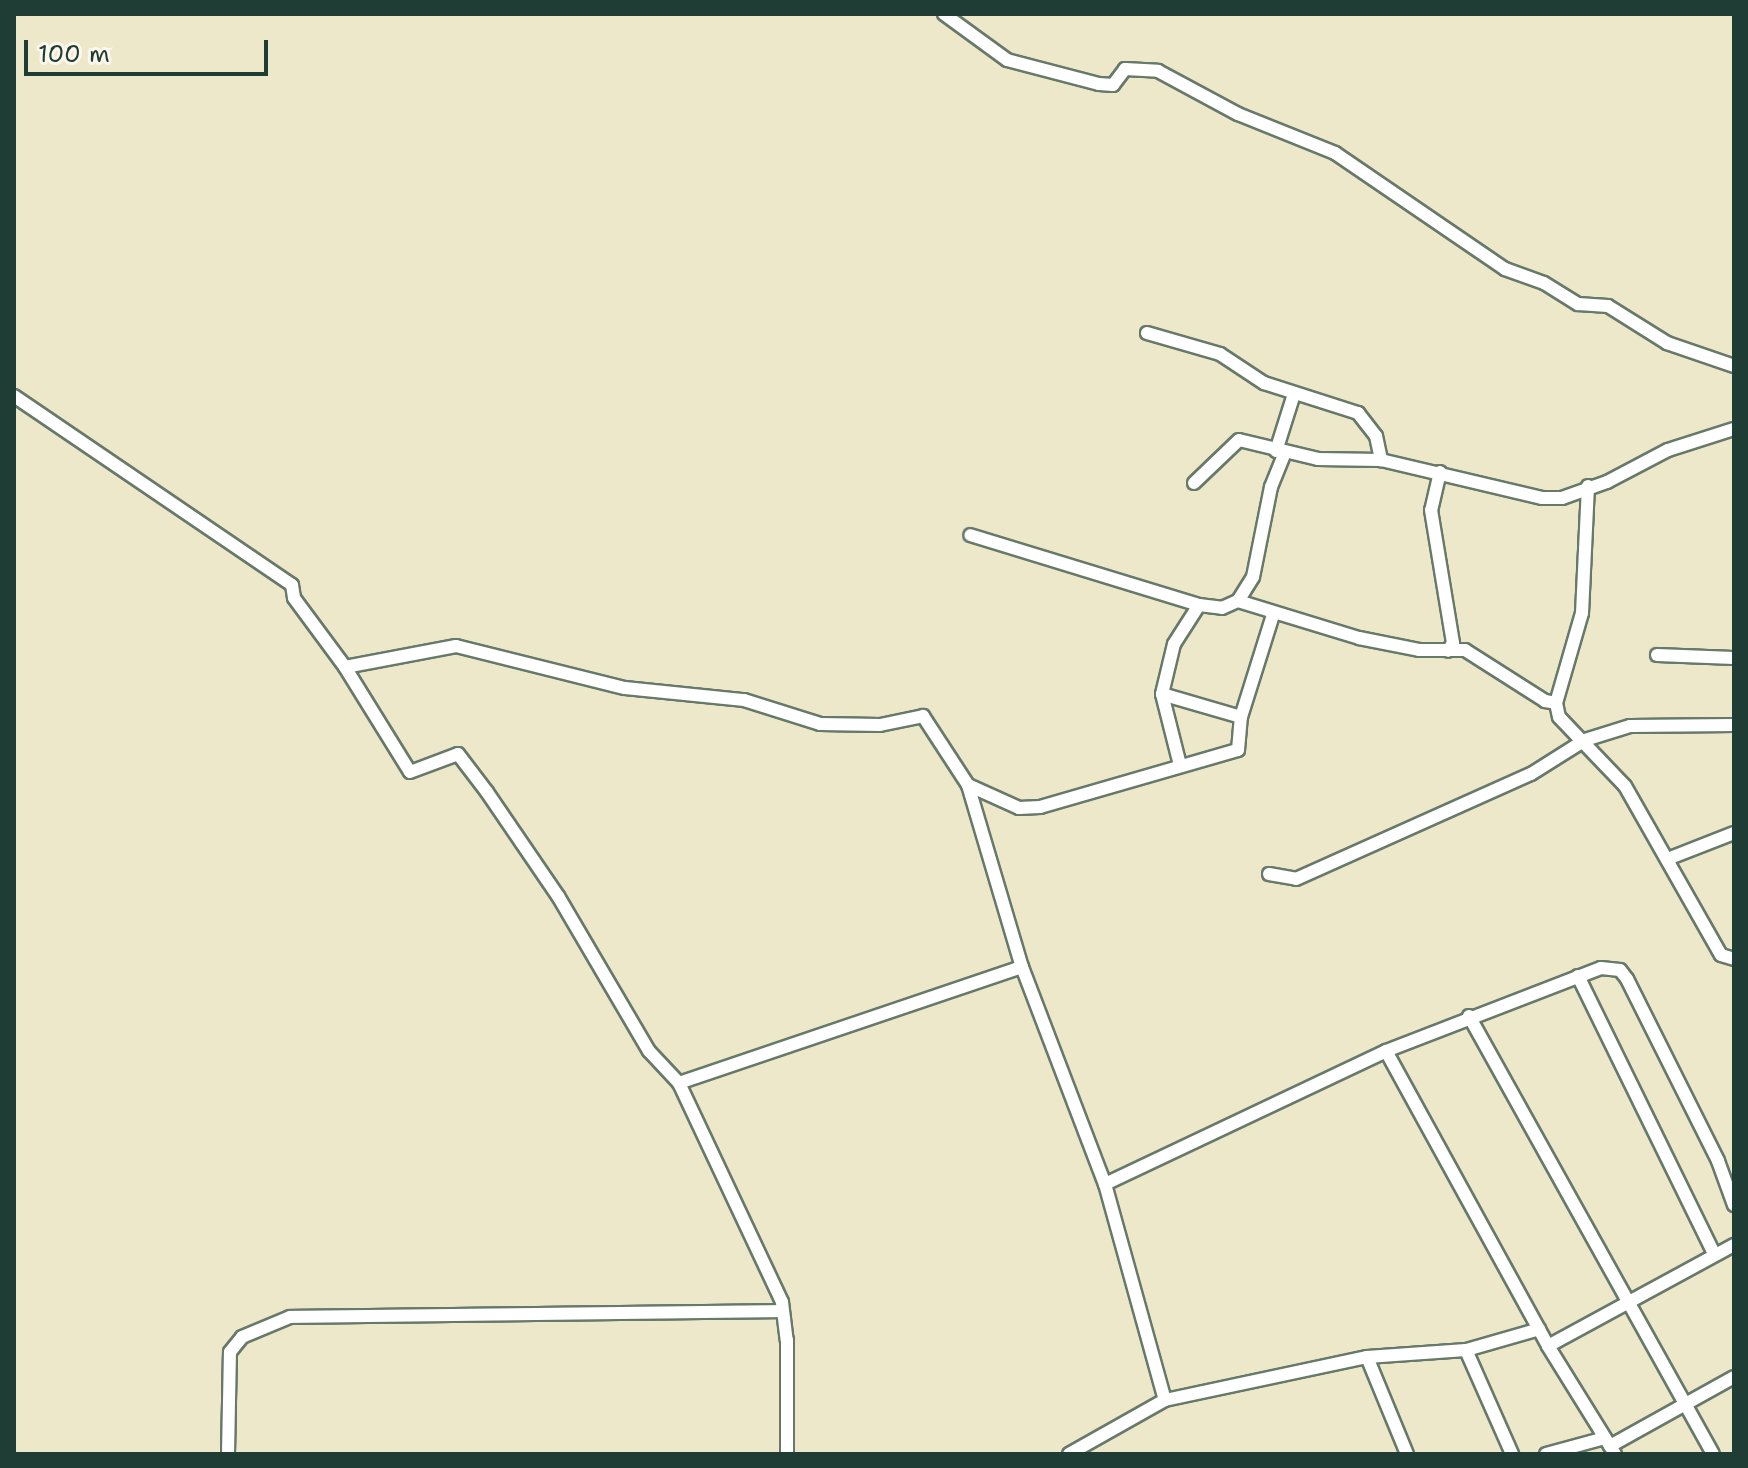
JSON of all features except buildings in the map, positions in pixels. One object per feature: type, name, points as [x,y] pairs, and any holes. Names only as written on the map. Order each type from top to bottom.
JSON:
[{"type":"street","points":[[944,14],[1007,60],[1099,84],[1113,85],[1125,69],[1158,71],[1238,114],[1335,153],[1505,269],[1544,283],[1578,304],[1608,306],[1667,343],[1734,366]]},
{"type":"street","points":[[1147,333],[1220,354],[1252,377],[1294,394],[1358,413],[1376,436],[1381,460]]},
{"type":"street","points":[[970,535],[1199,605],[1222,608],[1238,601],[1253,577],[1294,394]]},
{"type":"street","points":[[14,396],[292,585],[294,598],[345,667],[410,772],[458,754],[558,896],[649,1051],[679,1083],[782,1311],[787,1454]]},
{"type":"street","points":[[1194,483],[1239,440],[1280,452],[1332,461],[1355,456],[1381,460],[1542,498],[1562,498],[1626,474],[1668,450],[1734,429]]},
{"type":"street","points":[[1440,472],[1431,510],[1453,643],[1448,651]]},
{"type":"street","points":[[1588,486],[1582,613],[1556,703],[1559,717],[1585,740],[1625,786],[1670,858],[1721,955],[1734,959]]},
{"type":"street","points":[[1238,601],[1273,615],[1359,638],[1448,651],[1465,650],[1545,701],[1556,703]]},
{"type":"street","points":[[1180,765],[1162,694],[1174,644],[1199,605]]},
{"type":"street","points":[[968,785],[1019,808],[1040,807],[1238,750],[1241,717],[1273,615]]},
{"type":"street","points":[[345,667],[432,646],[456,646],[625,688],[744,700],[820,724],[880,725],[923,716],[968,785],[1022,967],[1105,1184],[1165,1400]]},
{"type":"street","points":[[1657,655],[1734,658]]},
{"type":"street","points":[[1162,694],[1241,717]]},
{"type":"street","points":[[1269,874],[1296,879],[1531,774],[1585,740],[1630,726],[1734,725]]},
{"type":"street","points":[[1670,858],[1734,833]]},
{"type":"street","points":[[679,1083],[1022,967]]},
{"type":"street","points":[[1105,1184],[1386,1051],[1469,1016],[1601,968],[1620,970],[1627,979],[1718,1161],[1734,1205]]},
{"type":"street","points":[[1578,976],[1714,1253]]},
{"type":"street","points":[[1469,1016],[1713,1454]]},
{"type":"street","points":[[1386,1051],[1548,1346],[1610,1446]]},
{"type":"street","points":[[1548,1346],[1714,1253],[1734,1245]]},
{"type":"street","points":[[228,1454],[230,1352],[242,1337],[290,1317],[782,1311]]},
{"type":"street","points":[[1069,1454],[1165,1400],[1367,1357],[1466,1350],[1539,1329]]},
{"type":"street","points":[[1466,1350],[1512,1454]]},
{"type":"street","points":[[1367,1357],[1407,1454]]},
{"type":"street","points":[[1546,1454],[1610,1446],[1734,1377]]}]
